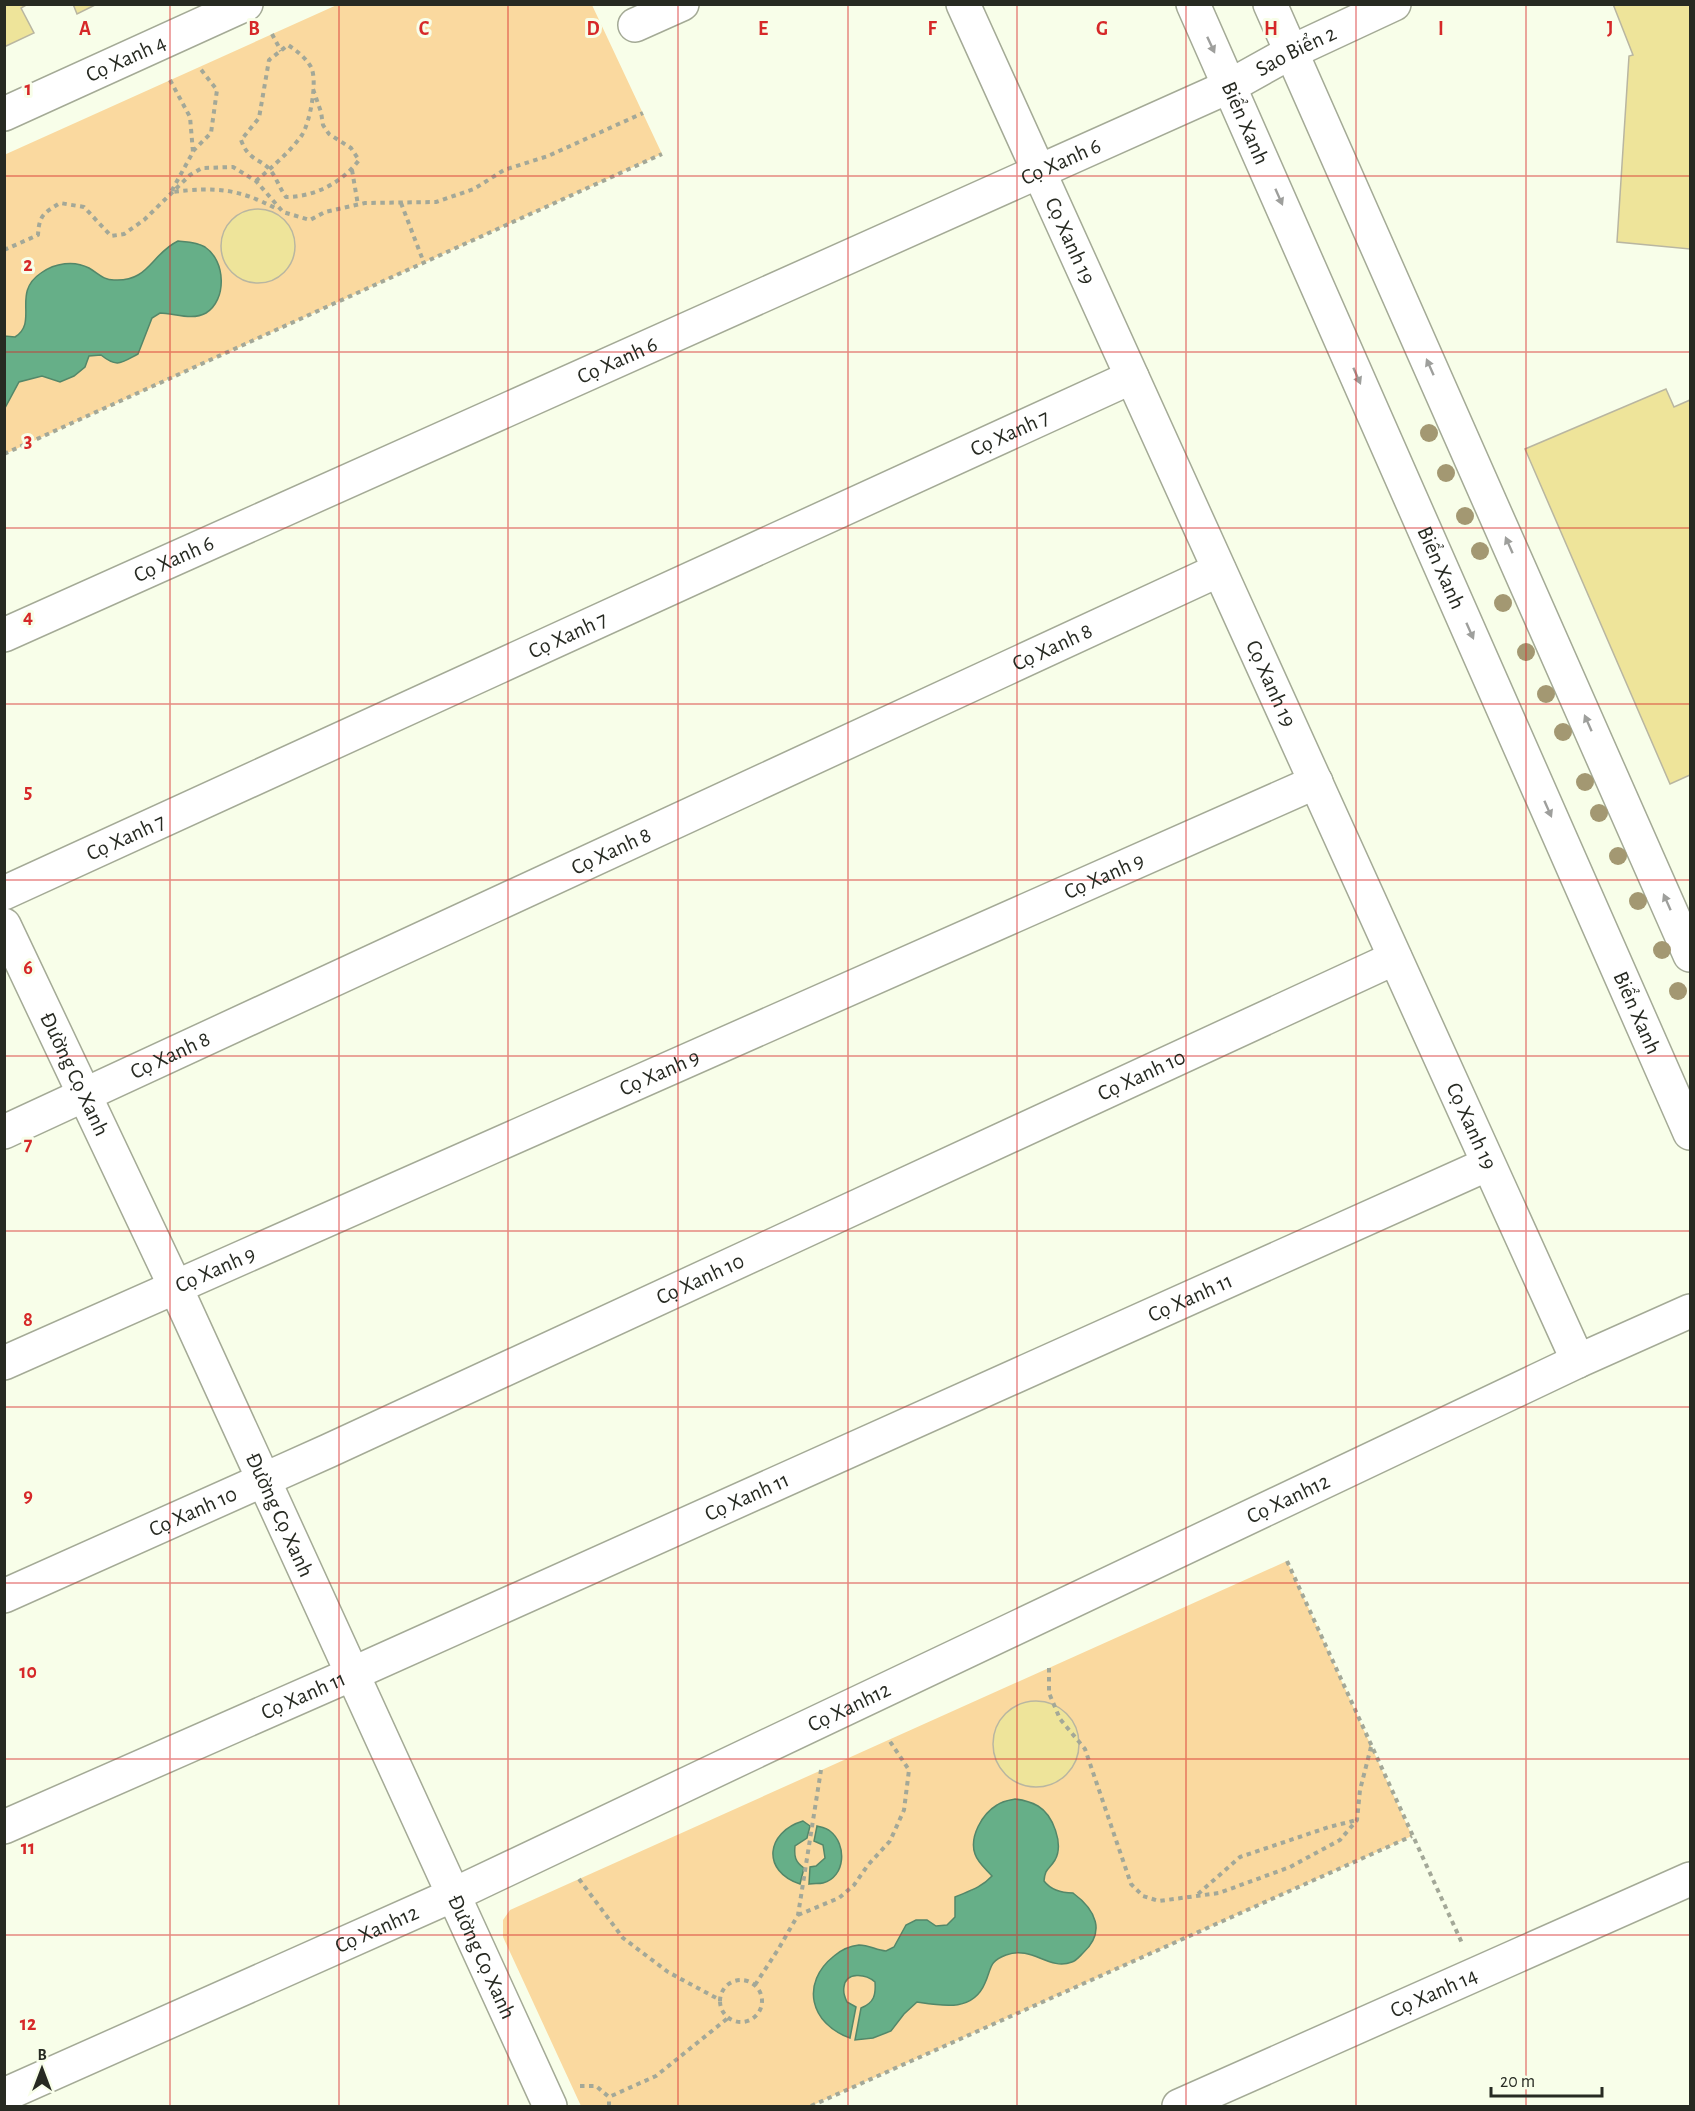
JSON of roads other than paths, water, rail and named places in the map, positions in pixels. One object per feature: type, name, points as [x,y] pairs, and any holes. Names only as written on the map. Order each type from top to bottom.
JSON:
[{"type":"street","name":"Cọ Xanh 4","points":[[4,114],[246,4]]},
{"type":"street","points":[[635,25],[682,4]]},
{"type":"street","name":"Cọ Xanh 19","points":[[963,4],[1578,1361]]},
{"type":"street","name":"Biển Xanh","points":[[1193,4],[1690,1133]]},
{"type":"street","points":[[1270,4],[1690,955]]},
{"type":"street","name":"Sao Biển 2","points":[[1230,86],[1291,52],[1394,4]]},
{"type":"street","name":"Cọ Xanh 6","points":[[4,635],[1230,86]]},
{"type":"street","name":"Cọ Xanh 7","points":[[4,893],[1132,377]]},
{"type":"street","name":"Cọ Xanh 8","points":[[4,1132],[1219,570]]},
{"type":"street","name":"Cọ Xanh 9","points":[[4,1363],[1316,782]]},
{"type":"street","name":"Đường Cọ Xanh","points":[[4,925],[175,1286],[453,1895],[561,2096]]},
{"type":"street","name":"Cọ Xanh 10","points":[[4,1596],[263,1480],[1395,958]]},
{"type":"street","name":"Cọ Xanh 11","points":[[4,1827],[352,1674],[1488,1164]]},
{"type":"street","name":"Cọ Xanh12","points":[[4,2095],[453,1895],[1578,1361],[1690,1311]]},
{"type":"street","name":"Cọ Xanh 14","points":[[1179,2106],[1690,1879]]}]
